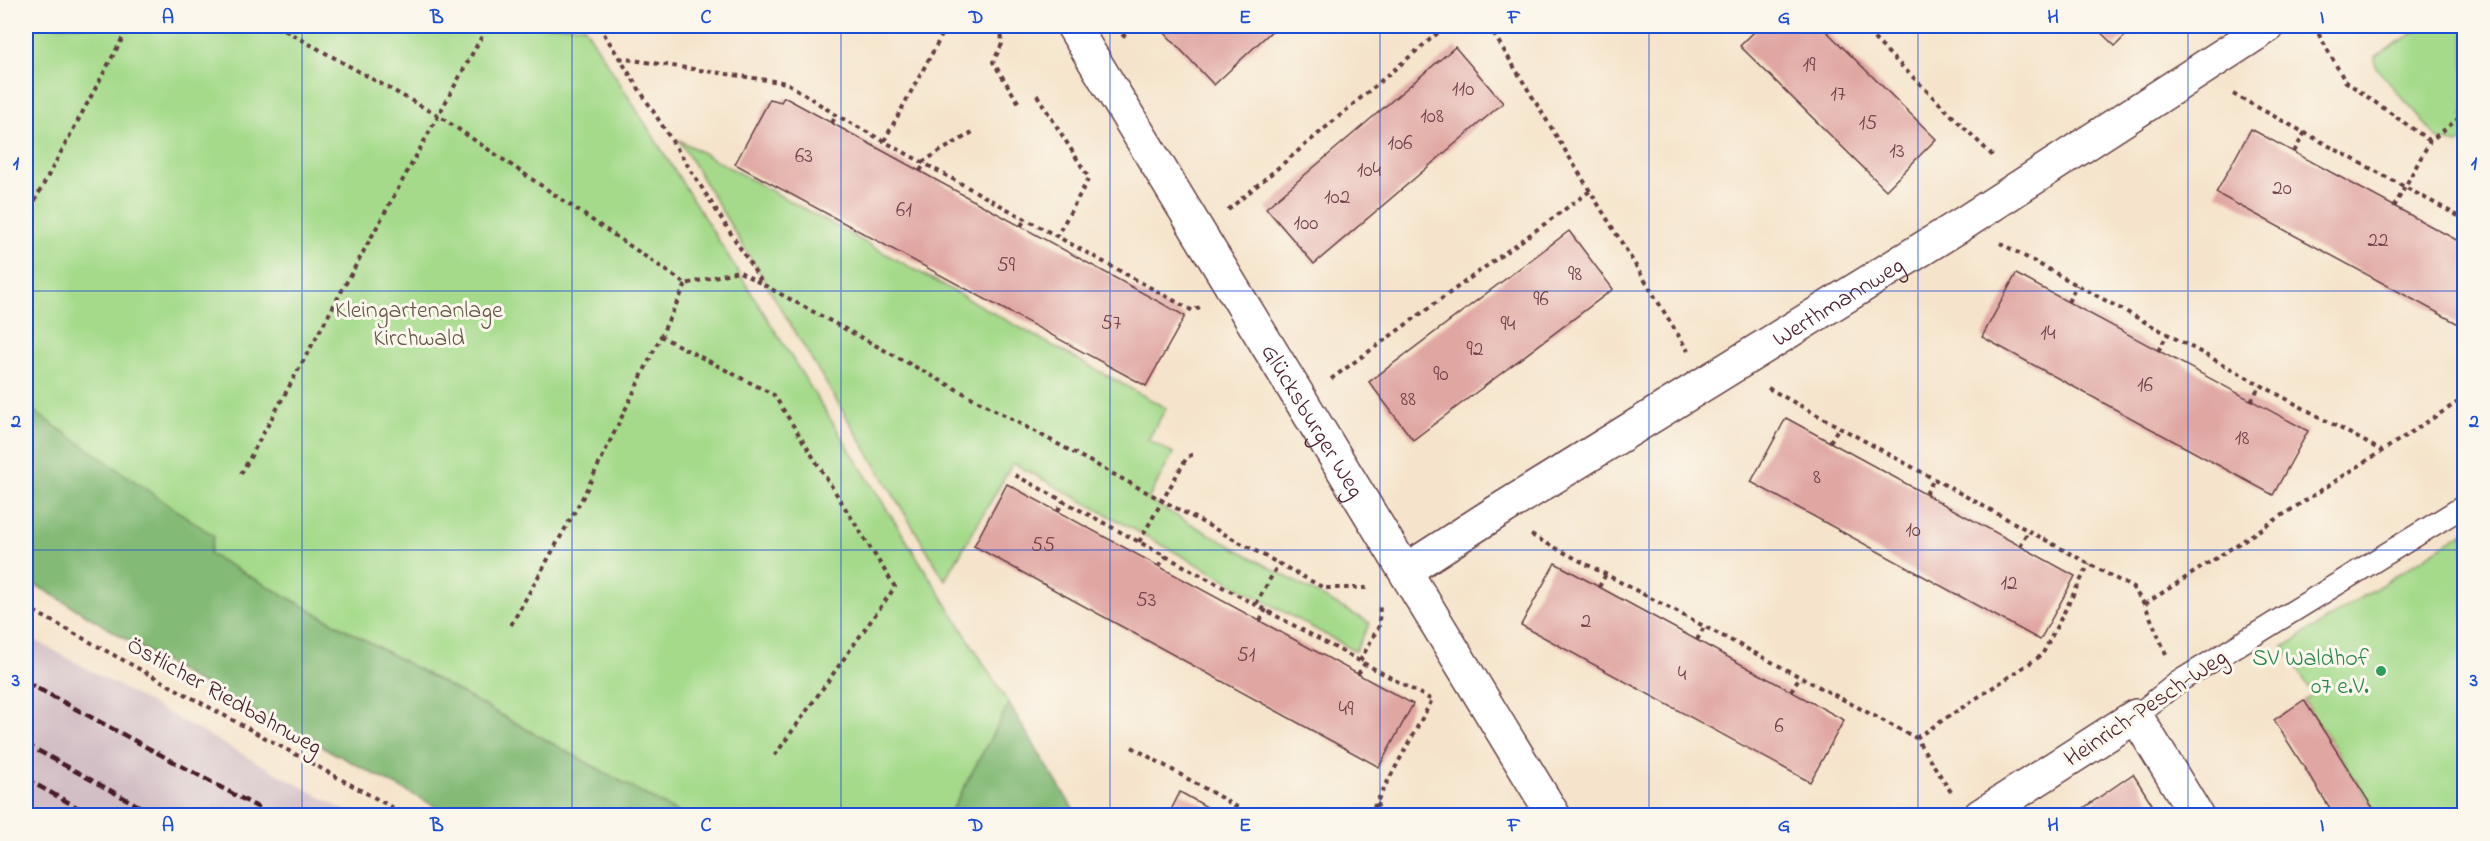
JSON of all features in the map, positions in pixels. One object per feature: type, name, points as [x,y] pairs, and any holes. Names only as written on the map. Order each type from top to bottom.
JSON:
[{"type":"street","name":"Glücksburger Weg","points":[[1073,26],[1301,400],[1393,580],[1465,670],[1554,816]]},
{"type":"street","name":"Werthmannweg","points":[[1393,580],[1492,515],[2023,186],[2268,26]]},
{"type":"street","name":"Heinrich-Pesch-Weg","points":[[1980,816],[2136,716]]},
{"type":"street","points":[[2136,716],[2197,816]]},
{"type":"lane","name":"Heinrich-Pesch-Weg","points":[[2136,716],[2178,682],[2464,506]]},
{"type":"path","points":[[26,217],[129,26]]},
{"type":"path","points":[[277,26],[439,116],[686,284],[738,271],[1324,588],[1393,580],[1379,626],[1362,662],[1359,674]]},
{"type":"path","points":[[599,26],[764,284]]},
{"type":"path","points":[[884,141],[947,26]]},
{"type":"path","points":[[1001,26],[1002,44],[993,62],[1020,105]]},
{"type":"path","points":[[1200,234],[1446,26]]},
{"type":"path","points":[[1489,26],[1590,191],[1719,375],[1839,427],[2133,588],[2145,604],[2178,682]]},
{"type":"path","points":[[1861,26],[2023,186]]},
{"type":"path","points":[[2314,26],[2345,81],[2430,141]]},
{"type":"path","points":[[241,474],[482,36]]},
{"type":"path","points":[[620,58],[787,83],[836,115],[1193,311],[1233,289]]},
{"type":"path","points":[[2195,73],[2464,219]]},
{"type":"path","points":[[1037,95],[1089,178],[1057,236]]},
{"type":"path","points":[[2394,207],[2430,141],[2464,114]]},
{"type":"path","points":[[832,123],[836,115]]},
{"type":"path","points":[[920,171],[923,163],[973,132]]},
{"type":"path","points":[[2294,152],[2305,132]]},
{"type":"path","points":[[1301,400],[1590,191]]},
{"type":"path","points":[[1021,226],[1025,219]]},
{"type":"path","points":[[1964,223],[2382,451]]},
{"type":"path","points":[[1126,284],[1130,276]]},
{"type":"path","points":[[511,625],[584,495],[686,284]]},
{"type":"path","points":[[2068,302],[2077,285]]},
{"type":"path","points":[[2158,351],[2168,334]]},
{"type":"path","points":[[660,336],[774,395],[895,587],[773,758]]},
{"type":"path","points":[[2251,401],[2260,385]]},
{"type":"path","points":[[2145,604],[2464,398]]},
{"type":"path","points":[[1830,442],[1839,427]]},
{"type":"path","points":[[1139,542],[1188,457],[1196,453]]},
{"type":"path","points":[[1015,475],[1432,700]]},
{"type":"path","points":[[1926,494],[1934,479]]},
{"type":"path","points":[[1058,511],[1064,501]]},
{"type":"path","points":[[1492,515],[1916,738],[1953,796]]},
{"type":"path","points":[[2020,546],[2028,531]]},
{"type":"path","points":[[1159,566],[1166,556]]},
{"type":"path","points":[[1256,604],[1279,563]]},
{"type":"path","points":[[1916,738],[2042,655],[2090,564]]},
{"type":"path","points":[[1599,587],[1606,574]]},
{"type":"path","name":"Östlicher Riedbahnweg","points":[[26,607],[408,816]]},
{"type":"path","points":[[1260,621],[1266,609]]},
{"type":"path","points":[[1697,640],[1704,627]]},
{"type":"path","points":[[1369,816],[1432,700],[1465,670]]},
{"type":"path","points":[[1791,691],[1800,676]]},
{"type":"path","points":[[1132,747],[1253,816]]},
{"type":"path","points":[[1377,803],[1381,816]]},
{"type":"path","points":[[1236,816],[1240,808]]},
{"type":"shaded area","points":[[26,635],[353,815],[26,815]]},
{"type":"green space","name":"Kleingartenanlage Kirchwald","points":[[26,26],[584,26],[1009,704],[949,815],[682,815],[209,554],[213,536],[26,406]]},
{"type":"green space","points":[[2424,26],[2464,26],[2464,139],[2458,144],[2439,140],[2375,66],[2375,57]]},
{"type":"green space","points":[[679,140],[1166,408],[1148,440],[1173,453],[1148,500],[1370,623],[1355,651],[1013,463],[945,580]]},
{"type":"green space","points":[[26,406],[214,536],[209,554],[682,815],[452,815],[193,679],[26,579]]},
{"type":"green space","name":"SV Waldhof 07 e.V.","points":[[2464,532],[2464,815],[2378,815],[2304,700],[2313,694],[2284,647]]},
{"type":"green space","points":[[1009,704],[1077,815],[949,815]]},
{"type":"building","points":[[912,26],[934,26],[929,34]]},
{"type":"building","points":[[1168,26],[1277,26],[1214,85],[1163,31]]},
{"type":"building","points":[[1760,26],[1821,26],[1936,139],[1886,190],[1740,46]]},
{"type":"building","points":[[2094,26],[2135,26],[2115,46]]},
{"type":"building","points":[[1455,47],[1503,103],[1314,264],[1266,208]]},
{"type":"building","points":[[784,97],[1185,316],[1146,386],[735,164],[770,99],[781,102]]},
{"type":"building","points":[[2251,129],[2464,244],[2464,327],[2216,193]]},
{"type":"building","points":[[1569,231],[1613,289],[1413,440],[1369,382]]},
{"type":"building","points":[[2016,274],[2308,431],[2273,495],[1982,337]]},
{"type":"building","points":[[1786,418],[2075,576],[2040,640],[1751,482]]},
{"type":"building","points":[[1007,484],[1413,704],[1379,767],[974,546]]},
{"type":"building","points":[[1555,563],[1844,720],[1810,782],[1521,625]]},
{"type":"building","points":[[2304,700],[2378,816],[2335,816],[2274,720]]},
{"type":"building","points":[[2133,774],[2152,804],[2138,813],[2139,816],[2072,816]]},
{"type":"building","points":[[1180,792],[1223,816],[1168,816]]},
{"type":"railway","points":[[26,682],[274,816]]},
{"type":"railway","points":[[26,744],[157,816]]},
{"type":"railway","points":[[26,779],[93,816]]},
{"type":"railway","points":[[26,810],[36,816]]},
{"type":"place","name":"SV Waldhof 07 e.V.","points":[[2381,671]]}]
